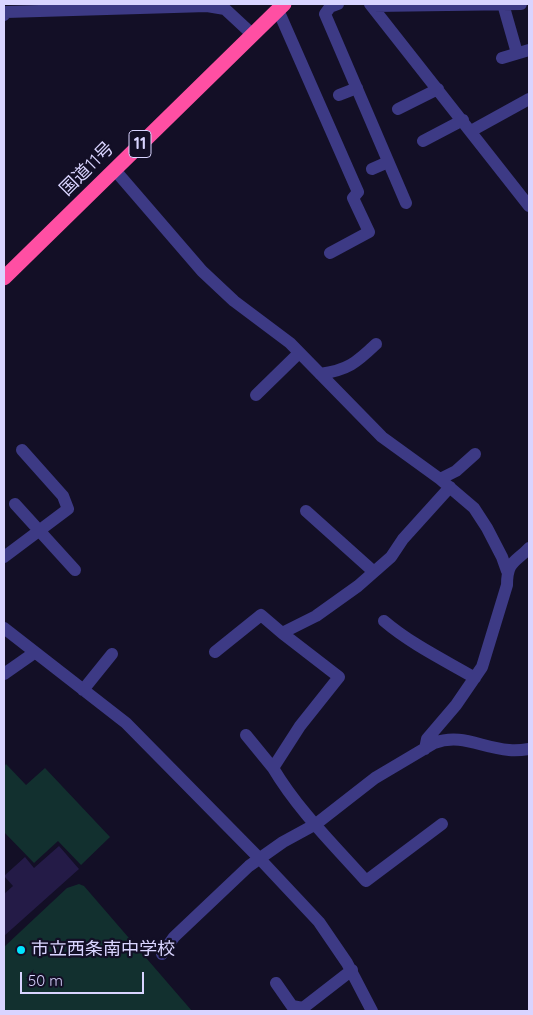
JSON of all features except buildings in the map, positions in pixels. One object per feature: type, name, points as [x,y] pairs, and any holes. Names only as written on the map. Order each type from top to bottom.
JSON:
[{"type":"highway","name":"国道11号","points":[[4,278],[281,7]]},
{"type":"street","points":[[338,4],[330,7],[325,14],[406,203]]},
{"type":"street","points":[[502,58],[523,51],[503,4]]},
{"type":"street","points":[[372,5],[521,4]]},
{"type":"street","points":[[372,5],[529,206]]},
{"type":"street","points":[[4,15],[6,12],[59,7],[207,6],[225,9],[253,35]]},
{"type":"street","points":[[281,7],[358,192],[353,198],[369,232],[330,253]]},
{"type":"street","points":[[339,95],[357,88]]},
{"type":"street","points":[[398,109],[438,89]]},
{"type":"street","points":[[471,131],[529,99]]},
{"type":"street","points":[[422,141],[463,120]]},
{"type":"street","points":[[372,169],[388,162]]},
{"type":"street","points":[[114,169],[202,271],[234,301],[290,343],[382,437],[440,479],[474,508],[487,528],[502,557],[507,571],[507,584],[482,667],[427,739],[425,748]]},
{"type":"street","points":[[320,374],[340,371],[359,361],[376,344]]},
{"type":"street","points":[[256,395],[299,353]]},
{"type":"street","points":[[4,557],[68,509],[63,496],[22,450]]},
{"type":"street","points":[[440,479],[456,471],[475,454]]},
{"type":"street","points":[[282,632],[316,616],[358,586],[391,557],[403,539],[450,487]]},
{"type":"street","points":[[15,504],[74,570]]},
{"type":"street","points":[[306,511],[374,572]]},
{"type":"street","points":[[507,571],[529,548]]},
{"type":"street","points":[[215,652],[261,615],[339,676],[300,726],[273,768]]},
{"type":"street","points":[[384,621],[404,638],[427,649],[475,678]]},
{"type":"street","points":[[4,628],[126,723],[259,858],[319,922],[352,970],[372,1011]]},
{"type":"street","points":[[4,674],[34,653]]},
{"type":"street","points":[[83,690],[112,654]]},
{"type":"street","points":[[246,735],[273,768],[284,787],[304,813],[366,881],[442,824]]},
{"type":"street","points":[[162,954],[174,937],[259,858],[316,824],[375,778],[425,748],[444,739],[453,738],[508,750],[529,750]]},
{"type":"street","points":[[276,984],[292,1006],[303,1008],[352,970]]},
{"type":"green space","points":[[6,764],[26,785],[45,768],[110,837],[81,865],[58,841],[34,863],[4,832],[4,767]]},
{"type":"green space","points":[[79,884],[84,886],[192,1011],[4,1011],[4,947],[67,888]]},
{"type":"place","name":"市立西条南中学校","points":[[21,950]]}]
